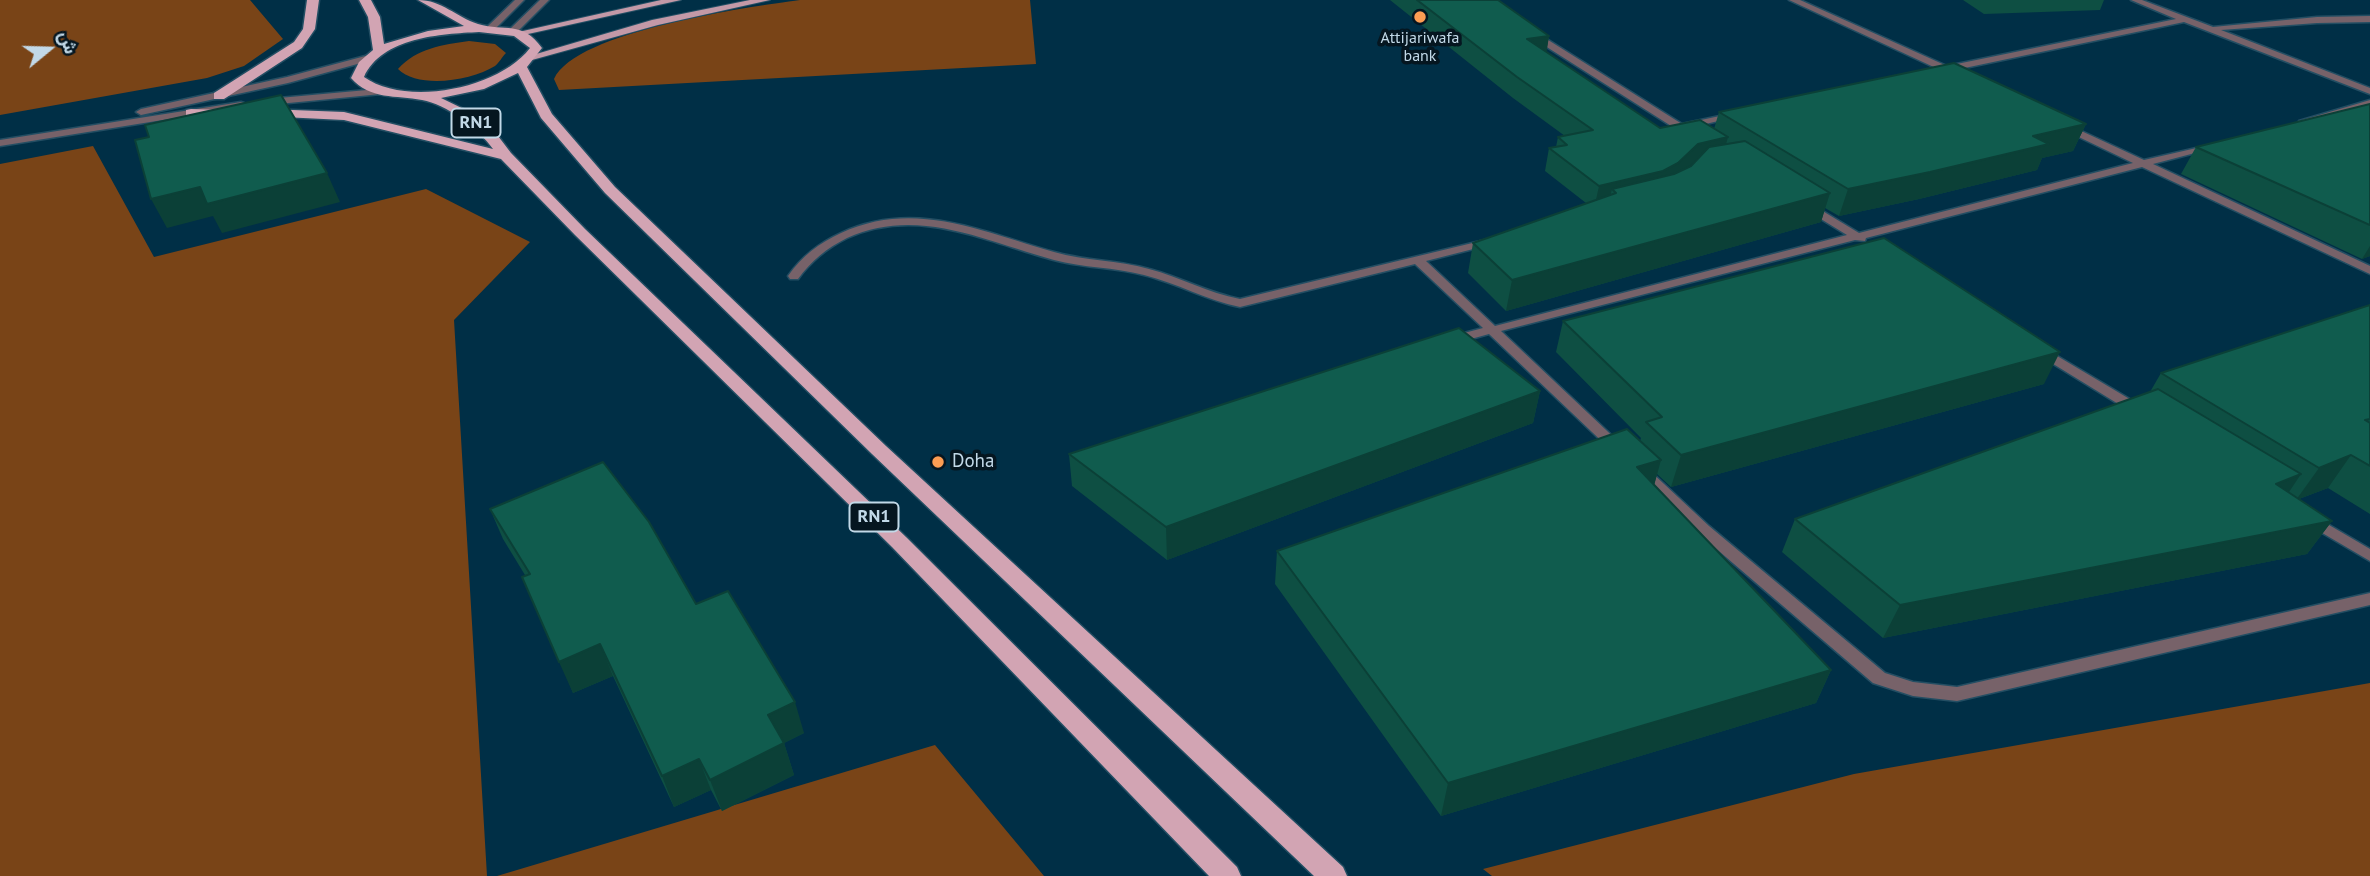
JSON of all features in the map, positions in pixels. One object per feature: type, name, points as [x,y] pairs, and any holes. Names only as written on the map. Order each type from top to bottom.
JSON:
[{"type":"highway","points":[[219,96],[298,44],[309,29],[313,0]]},
{"type":"highway","points":[[365,0],[374,17],[374,55]]},
{"type":"highway","points":[[425,0],[461,22],[516,32]]},
{"type":"highway","points":[[378,92],[364,86],[357,78],[359,68],[374,55],[436,33],[485,28]]},
{"type":"highway","name":"RN1","points":[[378,92],[425,95],[480,85],[527,62],[536,48],[531,40],[516,32]]},
{"type":"highway","name":"RN1","points":[[527,62],[546,115],[620,200],[869,441],[1333,876]]},
{"type":"highway","name":"RN1","points":[[425,95],[469,117],[490,135],[506,156],[580,232],[900,542],[1227,876]]},
{"type":"highway","points":[[191,113],[344,116],[506,156]]},
{"type":"main road","points":[[516,32],[676,0]]},
{"type":"main road","points":[[527,62],[656,22],[765,0]]},
{"type":"street","points":[[485,28],[520,0]]},
{"type":"street","points":[[516,32],[545,0]]},
{"type":"street","points":[[1793,0],[1970,81]]},
{"type":"street","points":[[2135,0],[2370,91]]},
{"type":"street","points":[[1932,72],[2187,19]]},
{"type":"street","points":[[2212,29],[2317,20],[2370,19]]},
{"type":"street","points":[[1523,28],[1703,141]]},
{"type":"street","points":[[44,135],[97,121],[219,96],[374,55]]},
{"type":"street","points":[[262,102],[378,92]]},
{"type":"street","points":[[2290,125],[2370,103]]},
{"type":"street","points":[[0,143],[248,104]]},
{"type":"street","points":[[1681,127],[1747,113]]},
{"type":"street","points":[[2056,123],[2370,270]]},
{"type":"street","points":[[1437,345],[1490,329],[2222,143]]},
{"type":"street","points":[[1791,196],[1869,243]]},
{"type":"street","points":[[794,276],[803,261],[849,231],[895,219],[959,227],[1079,262],[1152,272],[1222,299],[1240,303],[1500,239]]},
{"type":"street","points":[[1418,260],[1704,530],[1879,678],[1913,689],[1957,694],[2370,599]]},
{"type":"street","points":[[2035,346],[2152,419]]},
{"type":"street","points":[[2301,513],[2370,556]]},
{"type":"shaded area","points":[[0,0],[250,0],[283,39],[244,66],[207,78],[0,115]]},
{"type":"shaded area","points":[[800,0],[1030,0],[1036,64],[559,90],[554,79],[569,62],[594,47],[628,35],[705,15]]},
{"type":"shaded area","points":[[469,41],[495,44],[506,53],[495,66],[459,79],[418,79],[398,69],[422,52]]},
{"type":"shaded area","points":[[93,146],[154,257],[426,189],[530,242],[454,320],[487,876],[0,876],[0,164]]},
{"type":"shaded area","points":[[2370,683],[2370,876],[1492,876],[1483,869],[1854,774]]},
{"type":"shaded area","points":[[935,745],[1044,876],[497,876]]},
{"type":"building","points":[[1417,0],[1498,0],[1549,36],[1527,39],[1660,128],[1700,120],[1728,137],[1698,144],[1678,163],[1663,171],[1599,186],[1549,148],[1567,145],[1558,137],[1593,130],[1517,77]]},
{"type":"building","points":[[1954,63],[2086,124],[2033,136],[2049,144],[1848,189],[1719,112]]},
{"type":"building","points":[[281,95],[327,173],[207,204],[200,187],[151,199],[135,140],[149,137],[145,125]]},
{"type":"building","points":[[2370,104],[2370,225],[2196,147]]},
{"type":"building","points":[[1745,141],[1830,193],[1512,280],[1473,243],[1616,193],[1612,189],[1674,174],[1691,166],[1709,147]]},
{"type":"building","points":[[1884,238],[2060,352],[1681,455],[1646,422],[1662,417],[1563,321]]},
{"type":"building","points":[[2370,305],[2370,419],[2365,420],[2370,423],[2370,466],[2351,455],[2319,468],[2161,373]]},
{"type":"building","points":[[1459,328],[1540,391],[1166,527],[1069,454]]},
{"type":"building","points":[[2158,389],[2301,474],[2276,484],[2332,521],[1900,605],[1795,519]]},
{"type":"building","points":[[1627,429],[1661,460],[1637,467],[1831,670],[1448,783],[1277,551]]},
{"type":"building","points":[[603,462],[649,522],[696,604],[728,591],[795,702],[768,715],[784,743],[710,780],[699,759],[662,776],[600,644],[559,662],[522,577],[530,574],[490,509]]},
{"type":"place","name":"Attijariwafa bank","points":[[1420,17]]},
{"type":"place","name":"Doha","points":[[938,462]]}]
